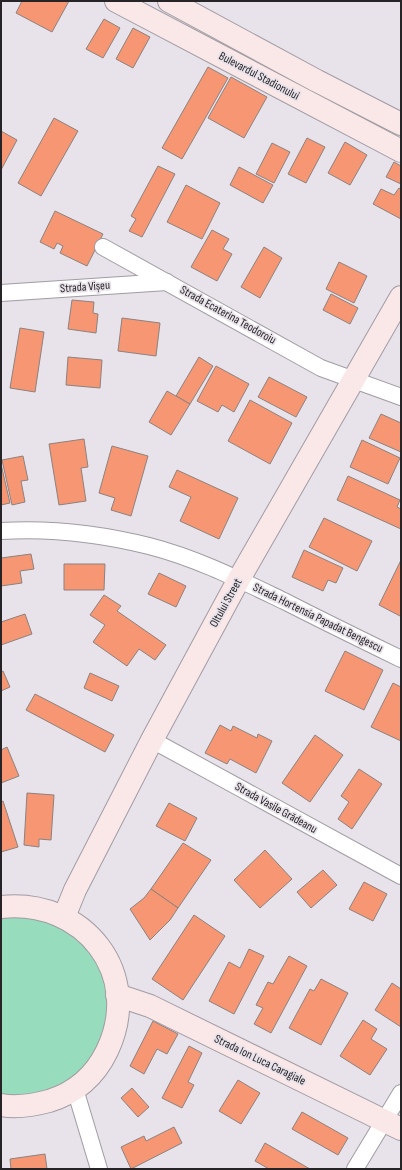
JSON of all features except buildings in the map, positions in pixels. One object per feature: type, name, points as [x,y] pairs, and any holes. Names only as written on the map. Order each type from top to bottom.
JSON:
[{"type":"main road","name":"Bulevardul Stadionului","points":[[116,1],[401,151]]},
{"type":"main road","name":"Bulevardul Stadionului","points":[[168,1],[316,81],[401,124]]},
{"type":"main road","name":"Oltului Street","points":[[64,917],[75,890],[152,740],[239,579],[401,297]]},
{"type":"main road","points":[[1,908],[17,906],[42,908],[64,917],[81,928],[95,941],[107,958],[114,976],[118,1015],[113,1039],[101,1062],[91,1076],[75,1089],[59,1098],[34,1105],[1,1105]]},
{"type":"main road","name":"Strada Ion Luca Caragiale","points":[[117,994],[150,1006],[392,1125]]},
{"type":"street","name":"Strada Ecaterina Teodoroiu","points":[[103,247],[321,368],[401,397]]},
{"type":"street","name":"Strada Vișeu","points":[[1,293],[168,282]]},
{"type":"street","name":"Strada Hortensia Papadat Bengescu","points":[[1,531],[29,530],[64,532],[149,546],[239,579],[401,659]]},
{"type":"street","name":"Strada Vasile Grădeanu","points":[[152,740],[401,876]]},
{"type":"street","points":[[75,1089],[100,1169]]},
{"type":"street","points":[[355,1169],[392,1125],[401,1093]]},
{"type":"green space","points":[[1,907],[81,928],[117,995],[91,1077],[1,1105]]}]
